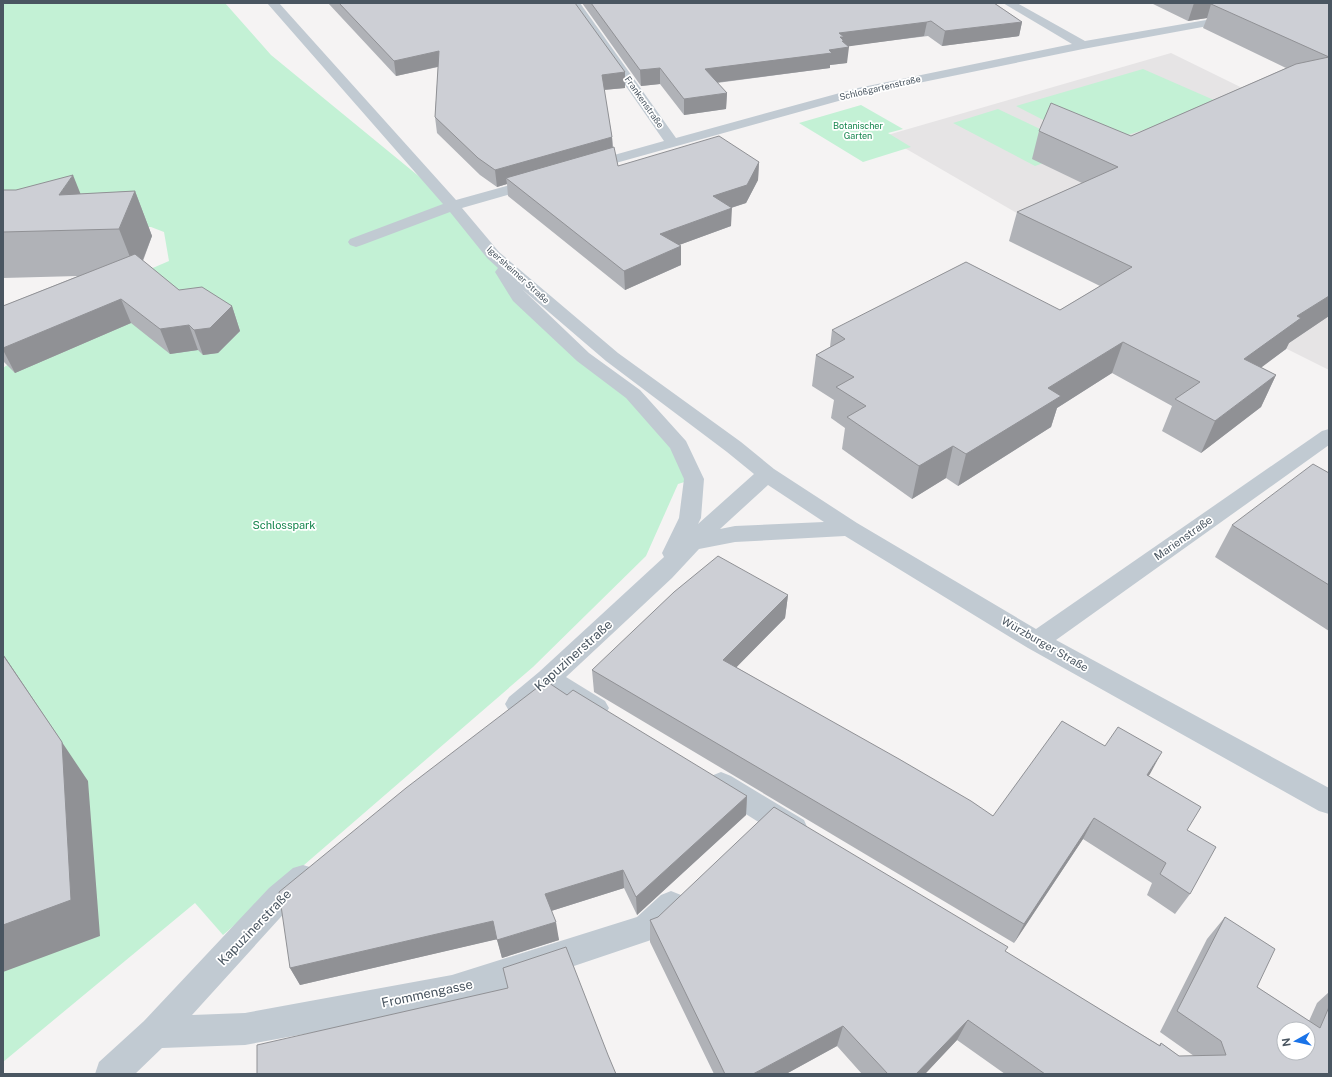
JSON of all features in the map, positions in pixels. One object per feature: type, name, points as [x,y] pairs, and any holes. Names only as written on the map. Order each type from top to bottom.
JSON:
[{"type":"street","name":"Igersheimer Straße","points":[[273,3],[453,206],[493,255],[612,357],[734,447],[767,474]]},
{"type":"street","name":"Frankenstraße","points":[[574,3],[672,142]]},
{"type":"street","points":[[1009,3],[1083,46]]},
{"type":"street","name":"Schloßgartenstraße","points":[[576,170],[672,142],[858,92],[1083,46],[1245,16]]},
{"type":"street","points":[[356,242],[453,206],[553,177]]},
{"type":"street","points":[[493,255],[519,297],[584,357],[633,394],[679,446],[694,479],[690,518],[664,572]]},
{"type":"street","name":"Marienstraße","points":[[1037,641],[1329,435]]},
{"type":"street","name":"Würzburger Straße","points":[[767,474],[849,528],[1037,641],[1329,802]]},
{"type":"street","name":"Kapuzinerstraße","points":[[499,719],[548,679],[664,572],[692,542],[767,474]]},
{"type":"street","points":[[692,542],[735,534],[849,528]]},
{"type":"street","points":[[548,679],[615,720]]},
{"type":"street","points":[[702,773],[816,842]]},
{"type":"street","points":[[747,834],[769,813]]},
{"type":"street","name":"Kapuzinerstraße","points":[[111,1074],[154,1032],[279,898],[322,863]]},
{"type":"street","name":"Frommengasse","points":[[154,1032],[245,1029],[452,991],[646,928],[690,887]]},
{"type":"shaded area","points":[[1171,53],[1277,105],[1329,197],[1329,370],[1020,215],[884,136]]},
{"type":"green space","name":"Schlosspark","points":[[3,3],[225,3],[271,55],[449,201],[493,255],[519,297],[633,394],[694,479],[678,484],[646,556],[533,667],[223,935],[195,903],[3,1062],[3,368],[141,273],[169,261],[164,232],[151,227],[3,222]]},
{"type":"green space","points":[[1143,69],[1223,104],[1094,146],[1016,106]]},
{"type":"green space","name":"Botanischer Garten","points":[[861,105],[903,129],[888,133],[911,147],[863,162],[799,123]]},
{"type":"green space","points":[[998,109],[1082,149],[1035,166],[953,123]]},
{"type":"building","points":[[339,3],[575,3],[625,72],[602,75],[612,137],[495,170],[478,158],[435,117],[439,51],[394,61]]},
{"type":"building","points":[[591,3],[994,3],[1022,22],[945,31],[931,21],[839,33],[844,37],[840,37],[844,41],[842,41],[849,47],[829,50],[832,53],[705,69],[727,93],[684,99],[660,68],[640,70]]},
{"type":"building","points":[[1329,3],[1329,57],[1211,4]]},
{"type":"building","points":[[1329,57],[1329,296],[1297,316],[1301,318],[1244,359],[1276,375],[1215,421],[1175,399],[1200,382],[1123,342],[1048,388],[1061,396],[966,454],[953,446],[919,466],[847,417],[866,406],[836,387],[854,377],[816,355],[845,339],[832,330],[966,262],[1060,310],[1132,267],[1017,212],[1118,167],[1039,131],[1051,103],[1131,136],[1296,64]]},
{"type":"building","points":[[719,136],[759,162],[747,185],[713,196],[732,208],[660,234],[681,246],[624,271],[506,178],[614,147],[618,166]]},
{"type":"building","points":[[73,175],[59,195],[135,191],[119,229],[3,232],[3,190],[16,190]]},
{"type":"building","points":[[135,254],[179,290],[202,287],[232,306],[210,328],[194,330],[189,325],[160,329],[121,299],[3,348],[3,306]]},
{"type":"building","points":[[1313,464],[1329,473],[1329,585],[1232,525]]},
{"type":"building","points":[[718,556],[788,595],[723,660],[899,759],[971,801],[993,816],[1062,721],[1105,746],[1118,727],[1162,752],[1147,775],[1201,807],[1187,830],[1216,847],[1190,894],[1160,874],[1166,863],[1094,818],[1024,924],[592,670],[674,592]]},
{"type":"building","points":[[3,655],[62,742],[71,900],[3,925]]},
{"type":"building","points":[[546,681],[567,695],[573,690],[747,796],[636,897],[623,870],[545,894],[556,922],[497,940],[493,921],[290,968],[279,892],[406,788]]},
{"type":"building","points":[[774,807],[1008,947],[1005,951],[1160,1046],[1161,1043],[1179,1056],[1226,1055],[1221,1041],[1177,1011],[1225,917],[1275,949],[1257,987],[1309,1021],[1276,1021],[1276,1061],[1316,1061],[1316,1025],[1320,1028],[1329,1007],[1329,1074],[1045,1074],[968,1020],[916,1074],[888,1074],[843,1026],[753,1074],[725,1074],[650,920],[658,917]]},
{"type":"building","points":[[566,947],[616,1074],[257,1074],[257,1045],[508,988],[503,968]]}]
